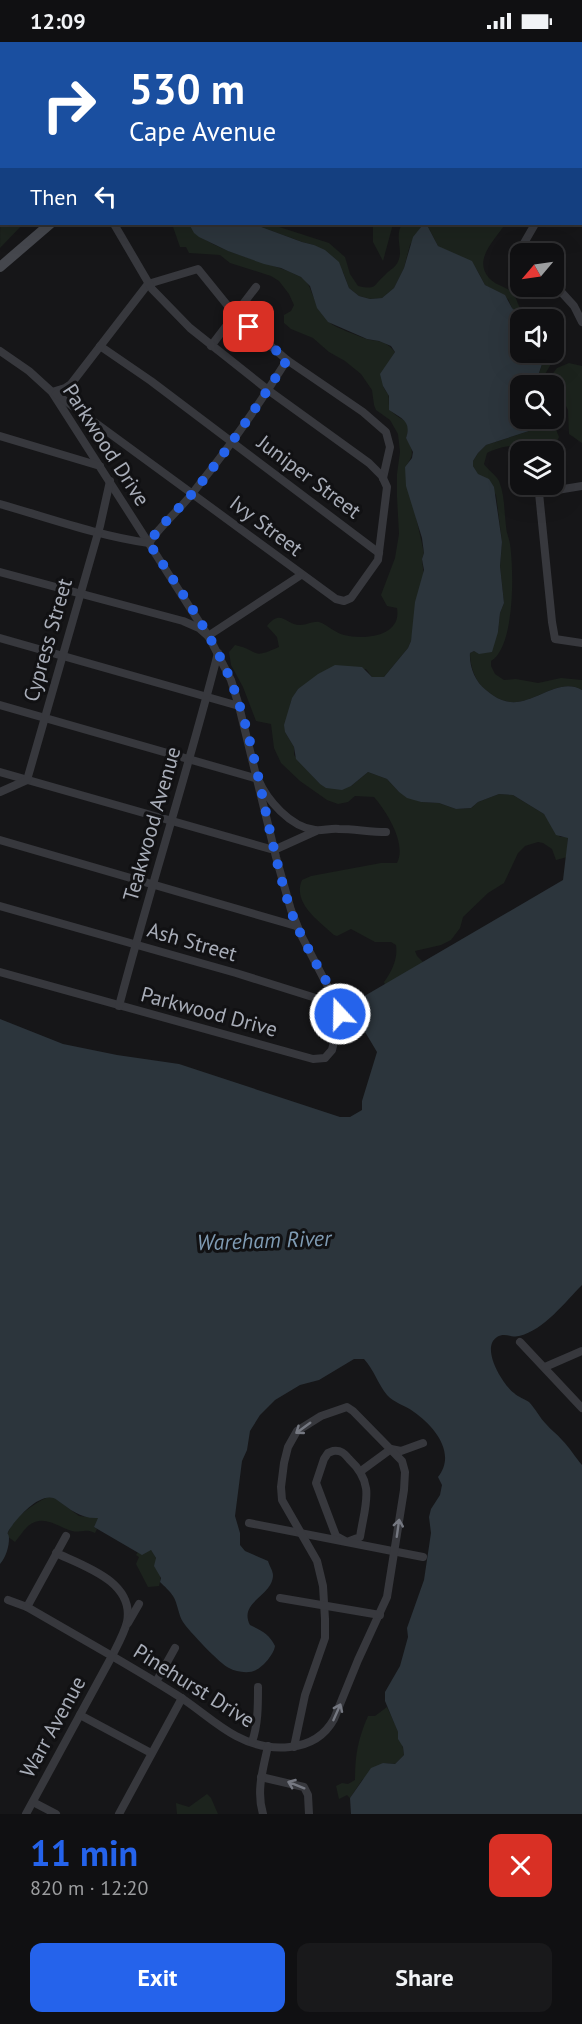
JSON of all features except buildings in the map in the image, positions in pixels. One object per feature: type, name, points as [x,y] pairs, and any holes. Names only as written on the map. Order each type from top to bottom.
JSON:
[{"type":"street","points":[[0,267],[49,225]]},
{"type":"street","points":[[115,225],[148,284],[186,324],[268,390],[369,463],[383,478],[387,492],[379,553]]},
{"type":"street","points":[[524,243],[534,225]]},
{"type":"street","points":[[52,392],[71,384],[148,284],[198,269],[236,316],[287,360],[363,412],[386,432],[390,447],[383,478]]},
{"type":"street","points":[[211,346],[256,287]]},
{"type":"street","points":[[564,295],[574,306],[582,322]]},
{"type":"street","name":"Juniper Street","points":[[100,346],[151,381],[379,553]]},
{"type":"street","name":"Parkwood Drive","points":[[0,351],[29,371],[52,392],[218,652],[240,706],[274,850],[296,926],[338,1005],[339,1020],[335,1044],[328,1056],[319,1060],[305,1058],[0,972]]},
{"type":"street","points":[[0,504],[99,532],[149,543],[193,494],[287,360]]},
{"type":"street","name":"Ivy Street","points":[[52,392],[336,599],[342,601],[351,598],[376,564],[379,553]]},
{"type":"street","points":[[0,436],[100,466]]},
{"type":"street","name":"Cypress Street","points":[[27,780],[99,532],[110,482]]},
{"type":"street","points":[[582,486],[538,494],[555,639],[582,643]]},
{"type":"street","points":[[0,572],[183,621],[199,628],[208,636],[301,575]]},
{"type":"street","points":[[0,638],[240,706]]},
{"type":"street","name":"Teakwood Avenue","points":[[119,1006],[170,821],[190,759],[218,652]]},
{"type":"street","points":[[0,705],[258,779],[265,794],[279,809],[292,820],[316,831]]},
{"type":"street","points":[[0,772],[274,850],[316,831],[333,829],[386,832]]},
{"type":"street","points":[[0,792],[27,780]]},
{"type":"street","points":[[0,840],[296,926]]},
{"type":"street","name":"Ash Street","points":[[0,906],[137,944],[338,1005]]},
{"type":"street","points":[[520,1342],[582,1408]]},
{"type":"street","points":[[545,1367],[582,1350]]},
{"type":"street","name":"Pinehurst Drive","points":[[56,1553],[112,1582],[124,1601],[127,1614],[126,1626],[112,1656],[182,1698],[233,1735],[268,1746],[294,1747],[315,1740],[330,1725],[387,1598],[405,1472],[402,1461],[360,1416],[347,1407],[321,1416],[297,1431],[290,1441],[285,1458],[281,1494],[285,1508],[317,1561],[324,1605],[325,1638],[303,1704],[294,1747]]},
{"type":"street","points":[[361,1471],[391,1449],[401,1451],[423,1443]]},
{"type":"street","points":[[336,1450],[342,1452],[361,1471],[366,1485],[360,1537],[347,1542],[336,1536],[319,1493],[317,1477],[325,1456],[336,1450]]},
{"type":"street","points":[[249,1523],[423,1557]]},
{"type":"street","points":[[27,1607],[66,1536]]},
{"type":"street","points":[[280,1598],[380,1615]]},
{"type":"street","points":[[8,1600],[27,1607],[112,1656]]},
{"type":"street","points":[[126,1626],[139,1604]]},
{"type":"street","points":[[156,1682],[175,1648]]},
{"type":"street","name":"Warr Avenue","points":[[26,1814],[112,1656]]},
{"type":"street","points":[[252,1742],[258,1708],[258,1687]]},
{"type":"street","points":[[119,1814],[182,1698]]},
{"type":"street","points":[[80,1715],[151,1753]]},
{"type":"street","points":[[263,1814],[260,1796],[261,1777],[268,1746]]},
{"type":"street","points":[[261,1777],[304,1787],[308,1795],[309,1814]]},
{"type":"street","points":[[33,1802],[56,1814]]},
{"type":"shaded area","points":[[0,225],[22,225],[0,248]]},
{"type":"shaded area","points":[[172,225],[190,225],[197,234],[223,249],[299,276],[307,283],[325,317],[333,325],[364,338],[384,343],[395,352],[388,363],[383,386],[388,394],[390,410],[405,421],[408,427],[406,438],[412,453],[405,467],[424,553],[422,559],[424,576],[411,641],[408,648],[384,677],[372,677],[366,669],[298,689],[291,701],[285,732],[294,747],[294,755],[320,784],[351,786],[368,772],[387,779],[399,792],[421,802],[439,803],[456,809],[471,808],[478,802],[499,794],[513,795],[544,814],[560,837],[568,837],[567,857],[556,860],[552,849],[543,843],[538,842],[525,846],[518,853],[504,883],[488,893],[463,917],[460,928],[451,940],[441,945],[415,951],[424,963],[389,993],[384,982],[394,965],[396,945],[391,942],[375,942],[351,929],[337,936],[334,935],[309,911],[304,904],[300,888],[302,880],[311,876],[381,863],[397,863],[399,847],[394,828],[374,797],[355,796],[348,802],[338,804],[327,800],[300,781],[281,763],[274,748],[271,724],[256,721],[243,687],[231,665],[229,652],[235,645],[259,654],[279,647],[277,637],[267,626],[276,618],[300,625],[319,622],[341,634],[361,637],[380,634],[388,631],[394,625],[397,608],[387,606],[381,595],[395,558],[399,534],[397,474],[400,452],[398,434],[390,420],[376,410],[372,390],[361,374],[313,338],[291,329],[284,323],[284,315],[291,311],[294,305],[279,281],[271,276],[230,263],[220,255],[189,253],[186,247],[180,247]]},
{"type":"shaded area","points":[[256,225],[273,225],[329,243],[345,257],[350,274],[358,286],[369,288],[374,286],[398,261],[399,231],[402,225],[424,225],[410,245],[404,268],[394,288],[382,298],[370,299],[359,296],[349,288],[343,272],[314,245]]},
{"type":"shaded area","points":[[373,225],[393,225],[383,261],[373,242]]},
{"type":"shaded area","points":[[424,225],[504,225],[484,256],[484,271],[491,280],[510,291],[510,297],[515,297],[521,309],[513,309],[508,299],[485,285],[477,270],[438,246],[428,227]]},
{"type":"shaded area","points":[[542,363],[551,363],[545,375],[539,375]]},
{"type":"shaded area","points":[[569,363],[582,366],[582,443],[569,434],[568,410],[564,406],[564,375],[552,375],[557,368]]},
{"type":"shaded area","points":[[556,429],[559,437],[557,441],[510,441],[510,446],[487,453],[484,464],[498,479],[501,487],[512,571],[509,625],[505,640],[499,653],[491,661],[491,666],[495,674],[504,680],[516,679],[538,683],[561,678],[582,680],[582,690],[562,687],[523,701],[512,702],[498,698],[482,687],[471,663],[470,653],[477,652],[498,632],[500,613],[504,603],[500,566],[502,542],[496,495],[478,475],[473,461],[486,445],[532,430]]},
{"type":"shaded area","points":[[48,1497],[55,1498],[79,1516],[99,1518],[94,1527],[97,1529],[95,1533],[72,1531],[55,1524],[38,1521],[27,1527],[15,1542],[7,1536],[18,1518]]},
{"type":"shaded area","points":[[151,1550],[159,1567],[160,1581],[159,1586],[148,1587],[136,1564],[139,1557],[136,1555],[138,1552]]},
{"type":"shaded area","points":[[387,1707],[400,1737],[404,1755],[395,1764],[383,1763],[362,1780],[350,1798],[347,1795],[339,1799],[336,1786],[355,1780],[358,1747],[368,1716],[375,1716]]},
{"type":"shaded area","points":[[207,1794],[218,1814],[177,1814],[176,1803],[189,1807]]},
{"type":"water","name":"Wareham River","points":[[190,225],[256,225],[314,245],[325,250],[339,262],[349,288],[359,296],[370,299],[382,298],[394,288],[404,268],[413,237],[421,227],[428,227],[438,246],[472,261],[485,285],[505,295],[513,309],[510,309],[510,363],[542,363],[538,375],[510,375],[510,429],[532,430],[486,445],[473,461],[478,474],[489,479],[494,487],[502,542],[500,566],[504,603],[492,652],[479,654],[474,651],[470,653],[470,658],[473,673],[482,687],[502,700],[523,701],[562,687],[582,690],[582,1285],[554,1315],[537,1328],[519,1336],[497,1337],[492,1342],[491,1349],[499,1375],[509,1389],[529,1402],[582,1465],[582,1814],[351,1814],[350,1798],[371,1768],[383,1763],[395,1764],[404,1755],[398,1732],[385,1701],[385,1692],[400,1666],[408,1637],[407,1628],[424,1580],[431,1533],[429,1517],[440,1495],[442,1485],[438,1477],[445,1459],[441,1441],[435,1432],[422,1418],[387,1395],[364,1359],[354,1359],[319,1380],[300,1385],[275,1400],[260,1415],[250,1431],[247,1450],[242,1461],[235,1516],[240,1533],[240,1545],[245,1551],[268,1561],[273,1573],[272,1582],[249,1610],[250,1625],[265,1633],[275,1646],[265,1663],[259,1668],[246,1672],[232,1669],[219,1661],[198,1639],[183,1622],[169,1590],[160,1582],[161,1578],[154,1566],[156,1558],[151,1550],[142,1555],[94,1527],[98,1518],[81,1515],[57,1500],[44,1498],[37,1501],[18,1519],[8,1532],[8,1548],[0,1564],[0,1019],[63,1044],[179,1064],[340,1117],[350,1117],[362,1110],[362,1101],[377,1052],[349,1005],[563,880],[568,838],[556,835],[544,814],[513,795],[499,794],[478,802],[471,808],[456,809],[439,803],[407,798],[387,779],[368,772],[351,786],[342,790],[326,788],[296,759],[294,747],[285,732],[284,725],[292,698],[298,689],[335,665],[362,667],[372,677],[384,677],[408,648],[411,641],[415,602],[424,570],[422,559],[424,553],[422,538],[406,486],[405,467],[412,458],[413,452],[406,438],[408,428],[401,418],[389,410],[389,396],[380,374],[395,352],[391,346],[367,339],[328,322],[317,308],[310,286],[301,277],[228,251],[199,237]]},
{"type":"route","points":[[249,327],[287,360],[248,420],[210,472],[149,543],[219,654],[231,680],[240,706],[276,857],[296,926],[337,1002],[340,1014]]}]
